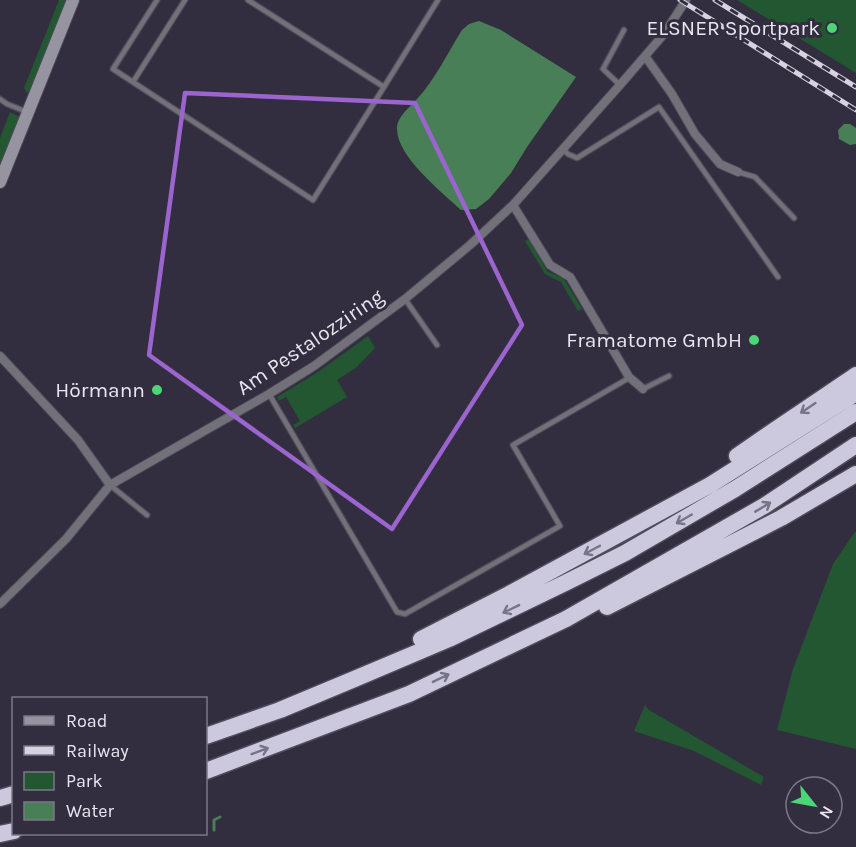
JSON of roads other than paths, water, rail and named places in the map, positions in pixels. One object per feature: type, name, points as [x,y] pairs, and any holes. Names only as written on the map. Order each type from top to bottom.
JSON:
[{"type":"highway","points":[[643,522],[856,375]]},
{"type":"highway","points":[[280,710],[340,675],[433,634],[643,522],[710,485],[856,393]]},
{"type":"highway","points":[[207,736],[280,710],[450,639],[626,553],[735,489],[856,412]]},
{"type":"highway","points":[[207,771],[410,694],[566,619],[764,506],[856,445]]},
{"type":"highway","points":[[566,619],[608,607],[781,518],[856,474]]},
{"type":"main road","points":[[0,182],[73,0]]},
{"type":"street","name":"Am Pestalozziring","points":[[0,604],[66,539],[110,485],[314,366],[405,299],[470,245],[513,205],[620,85],[664,34],[686,0]]},
{"type":"street","points":[[645,56],[672,94],[695,134],[720,164],[738,172]]},
{"type":"street","points":[[513,205],[550,265],[570,277],[629,378],[644,389]]},
{"type":"street","points":[[0,356],[78,440],[110,485]]},
{"type":"lane","points":[[157,0],[113,69],[313,200],[438,0]]},
{"type":"lane","points":[[133,82],[185,0]]},
{"type":"lane","points":[[248,0],[384,87]]},
{"type":"lane","points":[[620,85],[603,69],[624,30]]},
{"type":"lane","points":[[0,99],[28,113]]},
{"type":"lane","points":[[563,149],[577,158],[659,107],[778,277]]},
{"type":"lane","points":[[738,172],[755,177],[794,218]]},
{"type":"lane","points":[[405,299],[437,345]]},
{"type":"lane","points":[[644,389],[669,376]]},
{"type":"lane","points":[[269,394],[397,612],[405,614],[560,526],[513,445],[629,378]]},
{"type":"lane","points":[[110,485],[147,515]]},
{"type":"water","points":[[479,21],[501,30],[576,77],[511,173],[489,199],[476,209],[461,210],[412,162],[399,140],[397,125],[404,113],[430,83],[462,30],[469,24]]},
{"type":"water","points":[[844,124],[850,124],[856,128],[856,144],[850,145],[839,139],[838,130]]},
{"type":"waterway","points":[[214,830],[214,820],[220,817]]},
{"type":"railway","points":[[680,0],[856,110]]},
{"type":"railway","points":[[715,0],[856,87]]},
{"type":"place","name":"ELSNER Sportpark","points":[[832,28]]},
{"type":"place","name":"Framatome GmbH","points":[[754,340]]},
{"type":"place","name":"Hörmann","points":[[157,390]]}]
